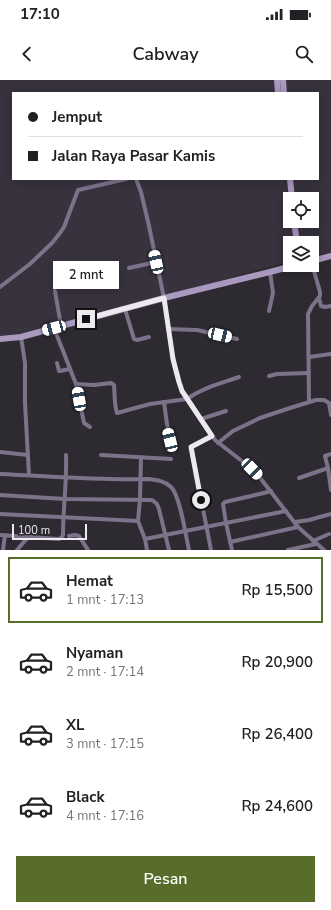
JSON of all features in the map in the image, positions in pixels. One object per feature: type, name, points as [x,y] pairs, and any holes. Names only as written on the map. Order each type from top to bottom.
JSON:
[{"type":"main road","points":[[277,80],[278,92]]},
{"type":"main road","points":[[283,80],[284,92]]},
{"type":"main road","points":[[290,180],[291,192]]},
{"type":"main road","points":[[319,259],[331,256]]},
{"type":"main road","points":[[0,339],[21,337],[164,298],[283,268]]},
{"type":"street","points":[[0,287],[30,264],[52,243],[64,227],[78,190],[122,180]]},
{"type":"street","points":[[136,180],[141,192],[164,298],[176,373],[182,391],[218,443],[252,469],[297,525],[324,550]]},
{"type":"street","points":[[130,268],[156,262]]},
{"type":"street","points":[[269,311],[273,293],[270,272]]},
{"type":"street","points":[[314,272],[320,292],[319,298],[321,306],[331,306]]},
{"type":"street","points":[[55,291],[61,326]]},
{"type":"street","points":[[309,402],[308,314],[312,306],[319,298]]},
{"type":"street","points":[[125,309],[134,339],[149,337]]},
{"type":"street","points":[[54,328],[76,384],[84,424],[90,427]]},
{"type":"street","points":[[168,329],[197,330],[237,339]]},
{"type":"street","points":[[21,337],[25,363],[25,402],[29,475]]},
{"type":"street","points":[[309,357],[331,354]]},
{"type":"street","points":[[57,363],[60,371],[70,369]]},
{"type":"street","points":[[269,376],[277,374],[309,374]]},
{"type":"street","points":[[76,384],[94,385],[111,383],[114,385],[115,407],[117,413],[150,404],[187,399],[207,388],[239,377]]},
{"type":"street","points":[[218,443],[233,431],[260,418],[309,402],[324,400],[330,403],[331,415]]},
{"type":"street","points":[[164,402],[166,424],[173,448]]},
{"type":"street","points":[[201,419],[226,411]]},
{"type":"street","points":[[211,550],[191,447],[212,436]]},
{"type":"street","points":[[0,452],[28,455]]},
{"type":"street","points":[[331,454],[325,456],[331,490]]},
{"type":"street","points":[[3,550],[2,535],[59,539],[64,535],[63,518],[66,455]]},
{"type":"street","points":[[101,455],[171,459]]},
{"type":"street","points":[[141,457],[138,521],[147,550]]},
{"type":"street","points":[[299,478],[328,468]]},
{"type":"street","points":[[0,474],[66,478],[158,480],[173,488],[179,503],[189,550]]},
{"type":"street","points":[[232,550],[223,504],[225,502],[264,494],[271,491]]},
{"type":"street","points":[[0,495],[65,499],[152,500],[157,504],[159,509],[170,550]]},
{"type":"street","points":[[145,540],[286,511]]},
{"type":"street","points":[[0,514],[138,521]]},
{"type":"street","points":[[230,542],[297,525],[331,514]]},
{"type":"street","points":[[288,550],[299,549],[329,534]]},
{"type":"street","points":[[17,550],[29,536]]},
{"type":"street","points":[[69,536],[79,536],[88,550]]},
{"type":"shaded area","points":[[0,80],[331,80],[331,253],[319,255],[319,236],[283,236],[283,263],[19,336],[0,337]]},
{"type":"route","points":[[86,319],[164,298],[173,359],[182,391],[212,436],[191,447],[201,500]]}]
